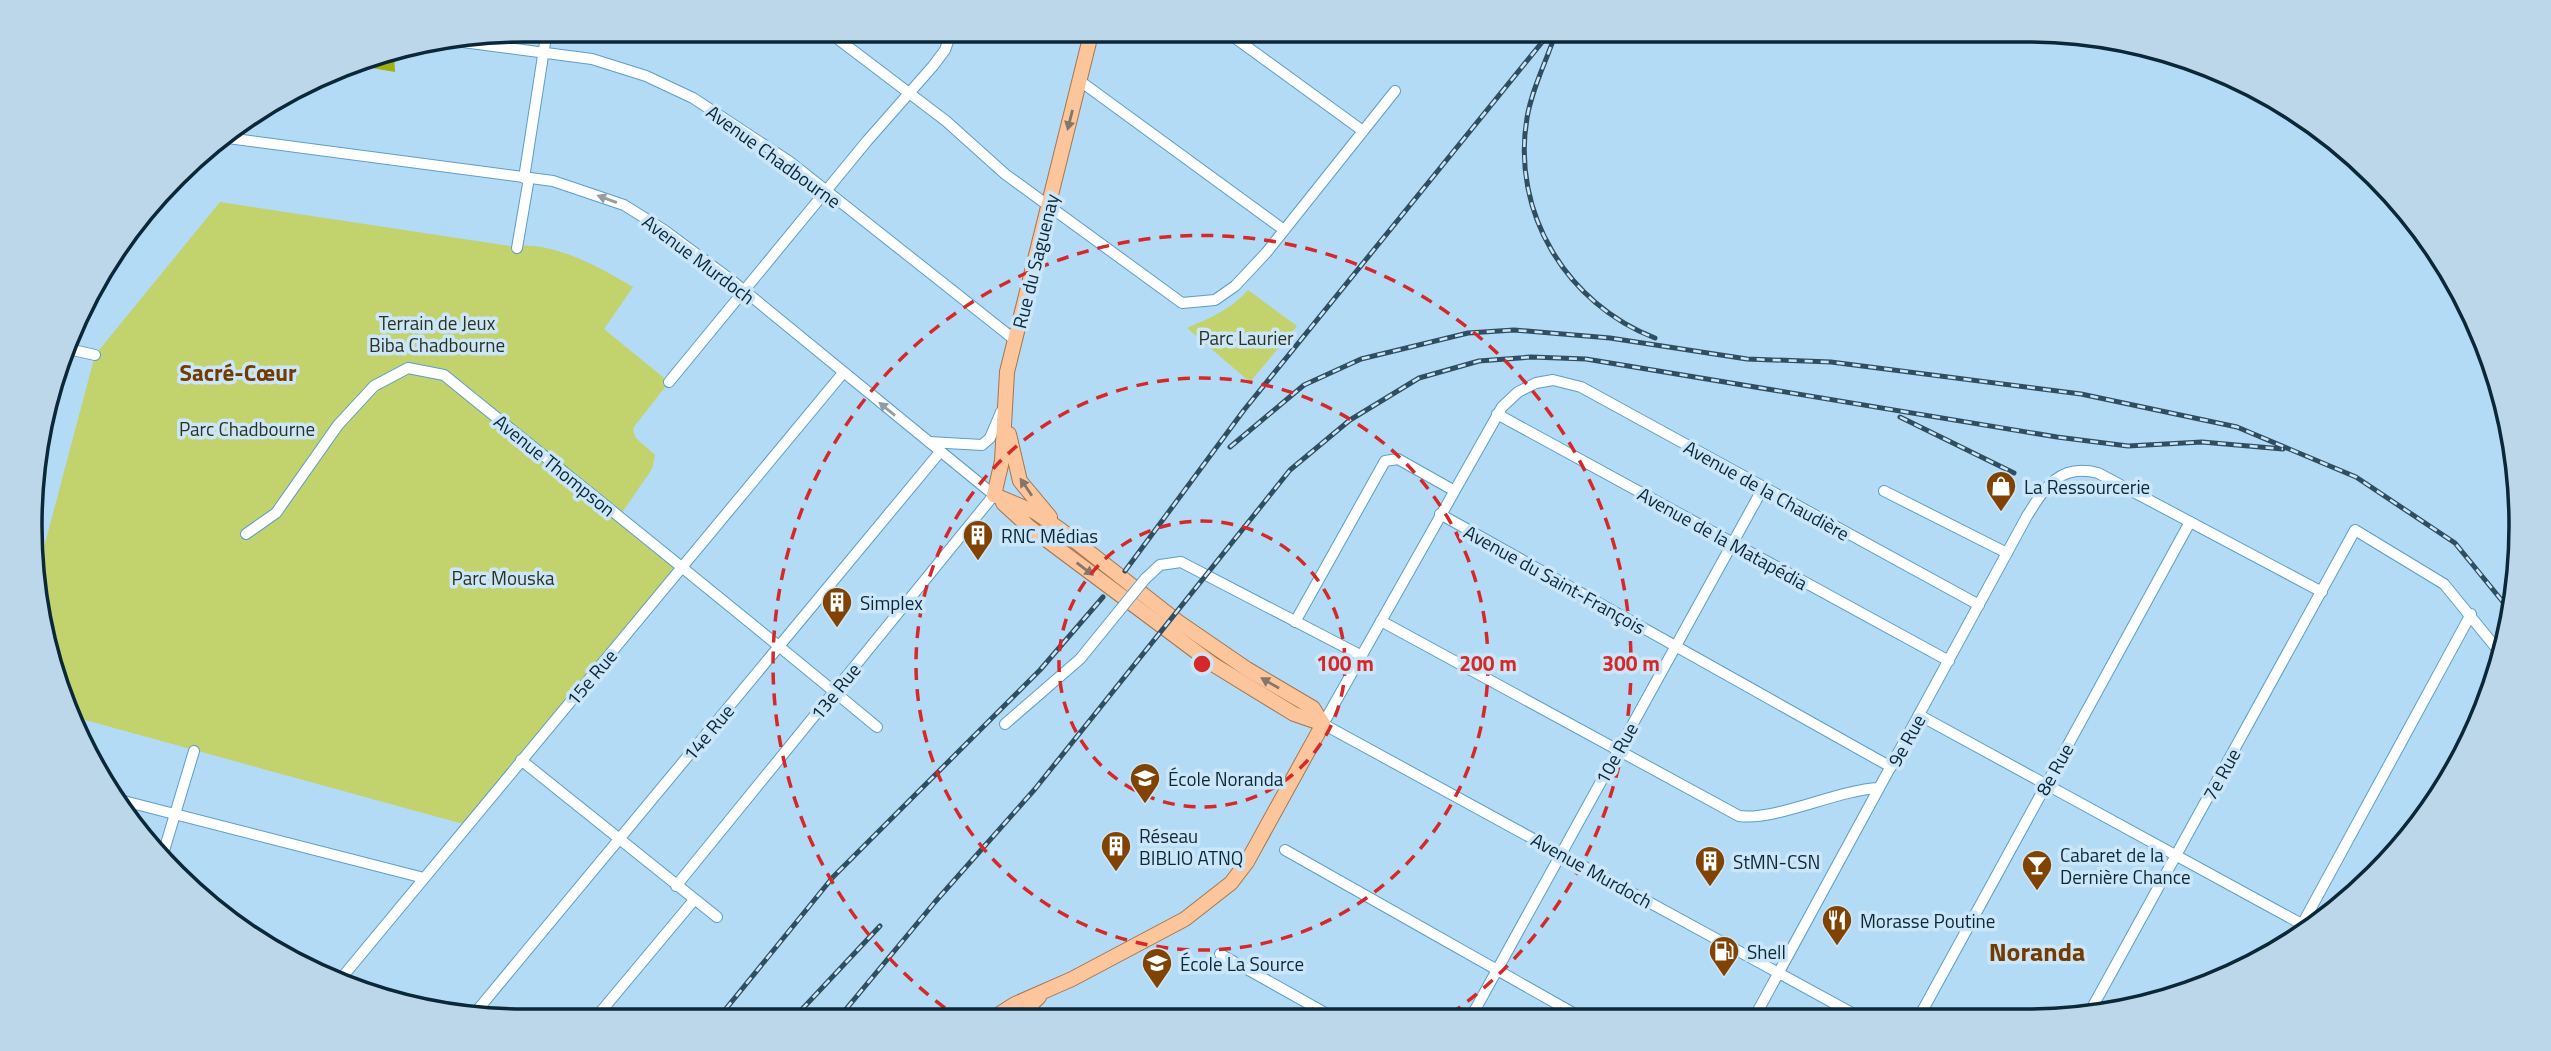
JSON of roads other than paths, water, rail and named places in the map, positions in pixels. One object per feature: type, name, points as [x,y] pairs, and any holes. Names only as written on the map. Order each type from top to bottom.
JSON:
[{"type":"main road","name":"Rue du Saguenay","points":[[994,495],[1002,461],[1007,372],[1089,42]]},
{"type":"main road","points":[[1005,396],[1009,439],[1020,481],[1071,537]]},
{"type":"main road","name":"Avenue Murdoch","points":[[994,495],[1035,512],[1071,537],[1177,621],[1247,669],[1313,708],[1323,724]]},
{"type":"main road","name":"Avenue Murdoch","points":[[994,495],[1028,526],[1214,665],[1294,714],[1323,724]]},
{"type":"main road","points":[[1007,1009],[1185,919],[1231,883],[1247,862],[1323,724]]},
{"type":"main road","points":[[1026,1009],[1042,993]]},
{"type":"street","points":[[517,247],[545,42]]},
{"type":"street","points":[[842,42],[909,91],[1004,174],[1182,303],[1215,300],[1224,295],[1266,253],[1395,91]]},
{"type":"street","points":[[669,382],[945,50],[948,42]]},
{"type":"street","points":[[1241,42],[1363,131]]},
{"type":"street","name":"Avenue Chadbourne","points":[[482,44],[593,59],[668,85],[737,125],[790,162],[1016,341]]},
{"type":"street","points":[[1080,80],[1283,230]]},
{"type":"street","name":"Avenue Murdoch","points":[[235,139],[553,181],[624,205],[664,230],[744,292],[994,495]]},
{"type":"street","points":[[75,351],[94,355]]},
{"type":"street","name":"Avenue Thompson","points":[[246,534],[276,513],[338,425],[374,386],[408,368],[443,375],[635,531],[683,566],[877,727]]},
{"type":"street","name":"15e Rue","points":[[345,974],[843,373]]},
{"type":"street","name":"Avenue de la Chaudière","points":[[1497,414],[1518,392],[1553,380],[1581,387],[1979,605]]},
{"type":"street","points":[[928,442],[982,445],[990,438],[998,423],[1005,396]]},
{"type":"street","points":[[1323,724],[1497,414]]},
{"type":"street","name":"Avenue de la Matapédia","points":[[1497,414],[1949,661]]},
{"type":"street","name":"14e Rue","points":[[480,1007],[940,452]]},
{"type":"street","points":[[1295,622],[1385,461],[1398,459],[1453,490]]},
{"type":"street","name":"9e Rue","points":[[1759,1009],[2043,491],[2059,474],[2068,471],[2098,473],[2190,522]]},
{"type":"street","name":"10e Rue","points":[[1475,1009],[1763,488]]},
{"type":"street","points":[[1884,491],[2007,553]]},
{"type":"street","name":"13e Rue","points":[[676,887],[994,495]]},
{"type":"street","name":"Avenue du Saint-François","points":[[1440,514],[1891,767]]},
{"type":"street","points":[[2190,522],[2322,592]]},
{"type":"street","name":"8e Rue","points":[[1923,1009],[2190,522]]},
{"type":"street","name":"7e Rue","points":[[2094,1004],[2355,530],[2444,584],[2470,614]]},
{"type":"street","points":[[1005,724],[1080,659],[1145,579],[1160,565],[1181,562],[1362,656]]},
{"type":"street","points":[[2309,917],[2470,614],[2494,645]]},
{"type":"street","points":[[1381,621],[1739,816],[1765,816],[1827,797],[1879,788]]},
{"type":"street","points":[[1919,715],[2176,855],[2298,925]]},
{"type":"street","name":"Avenue Murdoch","points":[[1323,724],[1845,1009]]},
{"type":"street","points":[[165,847],[194,751]]},
{"type":"street","points":[[522,760],[676,887],[717,917]]},
{"type":"street","points":[[129,803],[424,878]]},
{"type":"street","points":[[1285,850],[1566,1009]]},
{"type":"street","points":[[603,1009],[694,900]]},
{"type":"street","points":[[1220,954],[1318,1009]]},
{"type":"railway","points":[[1125,571],[1244,410],[1542,42]]},
{"type":"railway","points":[[1552,42],[1529,107],[1524,153],[1528,188],[1537,220],[1552,251],[1572,278],[1596,303],[1624,323],[1655,338]]},
{"type":"railway","points":[[1230,447],[1304,385],[1361,359],[1468,333],[1514,330],[1610,338],[1747,359],[1831,362],[2081,394],[2237,427],[2356,477],[2455,543],[2503,602]]},
{"type":"railway","points":[[846,1009],[935,902],[1035,789],[1290,470],[1350,420],[1419,378],[1479,361],[1531,357],[1586,359],[2057,437],[2128,446],[2202,442],[2283,449]]},
{"type":"railway","points":[[1900,417],[2014,473]]},
{"type":"railway","points":[[726,1009],[833,877],[1040,670],[1103,597]]},
{"type":"railway","points":[[802,1009],[880,926]]},
{"type":"place","name":"La Ressourcerie","points":[[2001,513]]},
{"type":"place","name":"RNC Médias","points":[[978,562]]},
{"type":"place","name":"Simplex","points":[[837,629]]},
{"type":"place","name":"École Noranda","points":[[1145,805]]},
{"type":"place","name":"Réseau BIBLIO ATNQ","points":[[1116,873]]},
{"type":"place","name":"StMN-CSN","points":[[1710,888]]},
{"type":"place","name":"Cabaret de la Dernière Chance","points":[[2037,892]]},
{"type":"place","name":"Morasse Poutine","points":[[1837,947]]},
{"type":"place","name":"Shell","points":[[1724,978]]},
{"type":"place","name":"École La Source","points":[[1157,990]]},
{"type":"district","name":"Sacré-Cœur","points":[[238,372]]},
{"type":"district","name":"Noranda","points":[[2037,951]]},
{"type":"park label","name":"Terrain de Jeux Biba Chadbourne","points":[[437,333]]},
{"type":"park label","name":"Parc Laurier","points":[[1246,337]]},
{"type":"park label","name":"Parc Chadbourne","points":[[247,428]]},
{"type":"park label","name":"Parc Mouska","points":[[503,577]]}]
